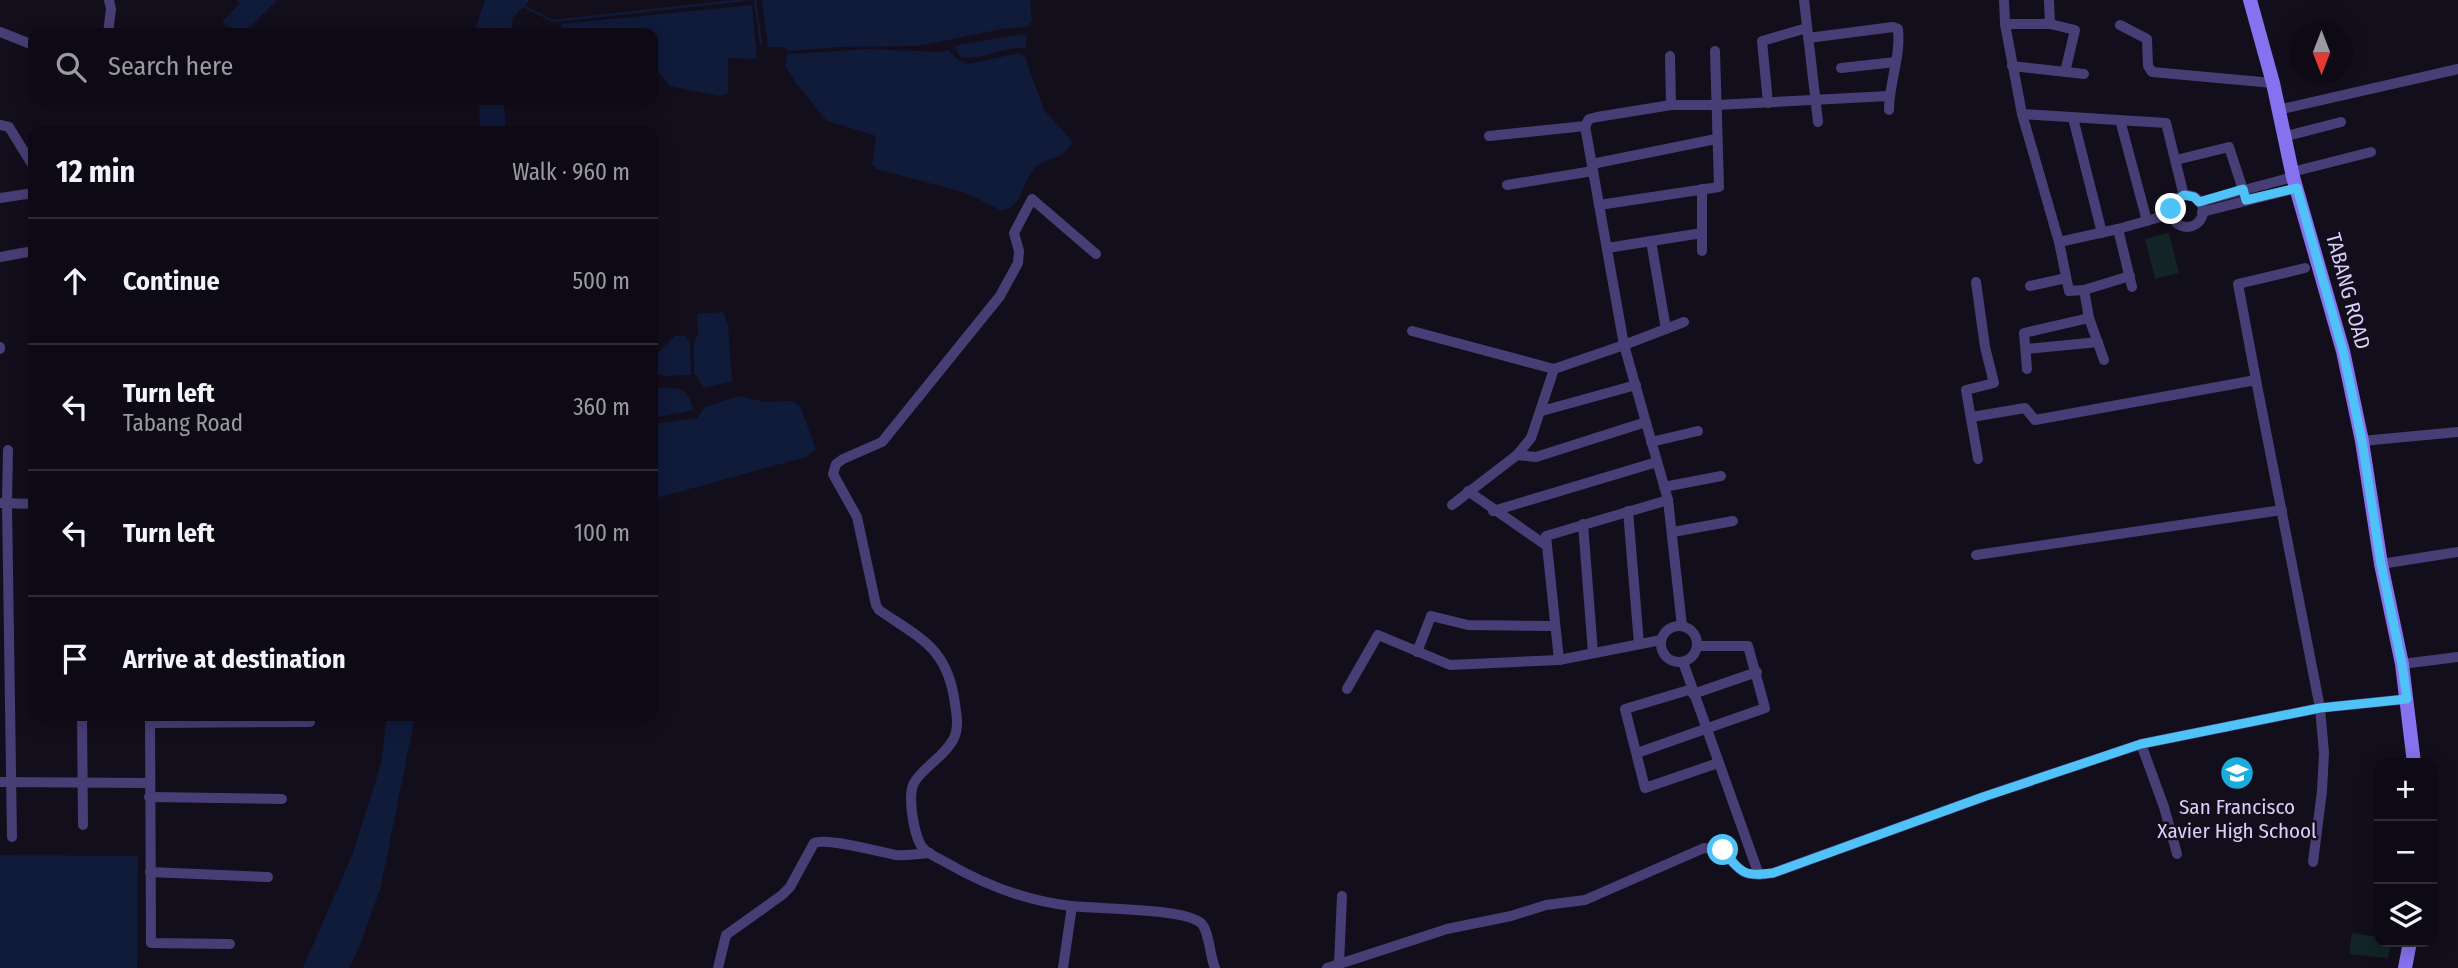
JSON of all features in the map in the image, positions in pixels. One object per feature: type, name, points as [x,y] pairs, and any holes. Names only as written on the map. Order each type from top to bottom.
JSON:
[{"type":"main road","name":"TABANG ROAD","points":[[2250,0],[2273,83],[2294,179],[2343,351],[2362,441],[2381,564],[2402,664],[2413,758]]},
{"type":"main road","points":[[2404,968],[2409,947]]},
{"type":"street","points":[[109,0],[111,9],[109,28]]},
{"type":"street","points":[[1804,0],[1818,121]]},
{"type":"street","points":[[2004,0],[2005,24],[2022,114],[2059,242],[2069,291],[2131,282],[2118,229]]},
{"type":"street","points":[[2049,0],[2050,24]]},
{"type":"street","points":[[2005,24],[2050,24],[2076,30],[2065,72]]},
{"type":"street","points":[[2120,25],[2147,39],[2148,66],[2152,72],[2273,83]]},
{"type":"street","points":[[1768,103],[1762,41],[1808,33],[1893,27],[1898,29],[1899,35],[1889,110]]},
{"type":"street","points":[[0,32],[28,43]]},
{"type":"street","points":[[1599,205],[1719,187],[1715,51]]},
{"type":"street","points":[[1670,55],[1671,105]]},
{"type":"street","points":[[1841,68],[1896,62]]},
{"type":"street","points":[[2012,66],[2084,74]]},
{"type":"street","points":[[2278,110],[2458,69]]},
{"type":"street","points":[[1682,626],[1667,631],[1661,640],[1664,656],[1673,662],[1683,662],[1693,656],[1697,646],[1695,636],[1682,626],[1668,500],[1624,345],[1585,126],[1589,120],[1597,117],[1671,105],[1717,106],[1889,96]]},
{"type":"street","points":[[2022,114],[2166,123],[2184,195]]},
{"type":"street","points":[[2073,118],[2102,233]]},
{"type":"street","points":[[2120,120],[2147,221]]},
{"type":"street","points":[[2283,137],[2341,122]]},
{"type":"street","points":[[0,125],[9,127],[28,158]]},
{"type":"street","points":[[1489,135],[1585,126]]},
{"type":"street","points":[[1507,185],[1716,139]]},
{"type":"street","points":[[2176,160],[2230,147],[2245,194]]},
{"type":"street","points":[[2201,207],[2371,152]]},
{"type":"street","points":[[1702,189],[1702,251]]},
{"type":"street","points":[[0,198],[28,194]]},
{"type":"street","points":[[2184,195],[2194,197],[2201,207],[2198,221],[2190,226],[2176,222],[2171,214],[2174,202],[2184,195]]},
{"type":"street","points":[[1096,254],[1032,199],[1014,233],[1019,251],[1018,263],[1000,296],[883,442],[843,460],[834,468],[833,474],[857,517],[876,605],[879,610],[932,647],[939,656],[953,691],[958,724],[954,738],[944,754],[914,782],[911,790],[911,806],[921,845],[965,874],[1023,896],[1072,906],[1156,912],[1199,921],[1205,928],[1215,968]]},
{"type":"street","points":[[2059,242],[2171,214]]},
{"type":"street","points":[[1607,248],[1702,233]]},
{"type":"street","points":[[1651,241],[1666,329]]},
{"type":"street","points":[[1,256],[28,252]]},
{"type":"street","points":[[2305,268],[2238,284],[2320,708],[2324,752],[2313,862]]},
{"type":"street","points":[[2030,286],[2066,278]]},
{"type":"street","points":[[1976,282],[1985,346],[1994,383],[1966,390],[1978,459]]},
{"type":"street","points":[[2084,290],[2089,318],[2104,360]]},
{"type":"street","points":[[2027,369],[2024,333],[2089,318]]},
{"type":"street","points":[[1412,331],[1553,369],[1684,322]]},
{"type":"street","points":[[2026,349],[2098,342]]},
{"type":"street","points":[[1452,505],[1517,455],[1531,438],[1542,411],[1553,369]]},
{"type":"street","points":[[1972,417],[2025,408],[2035,419],[2256,380]]},
{"type":"street","points":[[1542,411],[1636,385]]},
{"type":"street","points":[[1517,455],[1536,457],[1646,422]]},
{"type":"street","points":[[1651,442],[1698,431]]},
{"type":"street","points":[[2362,441],[2458,432]]},
{"type":"street","points":[[8,450],[4,503],[5,783],[12,837]]},
{"type":"street","points":[[1493,511],[1657,462]]},
{"type":"street","points":[[1664,488],[1721,476]]},
{"type":"street","points":[[1468,491],[1493,511],[1547,546]]},
{"type":"street","points":[[1559,660],[1546,536],[1668,500]]},
{"type":"street","points":[[4,503],[28,504]]},
{"type":"street","points":[[1976,555],[2282,510]]},
{"type":"street","points":[[1628,511],[1639,644]]},
{"type":"street","points":[[1673,532],[1733,521]]},
{"type":"street","points":[[1583,524],[1593,653]]},
{"type":"street","points":[[2381,564],[2458,552]]},
{"type":"street","points":[[1418,652],[1431,616],[1457,624],[1555,626]]},
{"type":"street","points":[[1347,689],[1378,635],[1450,665],[1559,660],[1661,640]]},
{"type":"street","points":[[1637,753],[1765,708],[1748,646],[1697,646]]},
{"type":"street","points":[[2402,664],[2458,657]]},
{"type":"street","points":[[1683,662],[1759,875]]},
{"type":"street","points":[[1718,763],[1645,788],[1625,709],[1757,672]]},
{"type":"street","points":[[1327,968],[1447,929],[1511,916],[1546,905],[1585,900],[1704,849],[1723,850],[1744,873],[1773,873],[1983,797],[2141,744],[2320,708],[2407,699]]},
{"type":"street","points":[[82,721],[83,825]]},
{"type":"street","points":[[150,721],[151,943],[230,944]]},
{"type":"street","points":[[230,721],[310,722]]},
{"type":"street","points":[[2141,744],[2164,807],[2177,854]]},
{"type":"street","points":[[5,783],[149,783]]},
{"type":"street","points":[[149,797],[282,799]]},
{"type":"street","points":[[718,968],[726,935],[790,887],[814,843],[832,841],[859,849],[900,855],[930,853]]},
{"type":"street","points":[[150,872],[268,877]]},
{"type":"street","points":[[1339,964],[1342,896]]},
{"type":"street","points":[[1063,968],[1072,906]]},
{"type":"shaded area","points":[[2169,233],[2179,273],[2155,279],[2145,239]]},
{"type":"shaded area","points":[[2352,933],[2374,936],[2374,947],[2390,947],[2388,958],[2349,954]]},
{"type":"water","points":[[236,0],[277,0],[249,28],[230,28],[222,22],[240,3]]},
{"type":"water","points":[[485,0],[529,0],[503,28],[476,28]]},
{"type":"water","points":[[762,0],[1030,0],[1032,21],[1027,27],[1002,29],[918,46],[789,51],[782,47],[768,47]]},
{"type":"water","points":[[752,5],[757,59],[728,58],[728,93],[719,96],[670,86],[658,72],[658,28],[562,28],[562,24]]},
{"type":"water","points":[[1023,34],[1026,36],[1026,48],[977,57],[960,57],[954,46]]},
{"type":"water","points":[[869,49],[940,52],[949,50],[956,58],[968,64],[1019,53],[1025,57],[1044,110],[1073,142],[1063,154],[1034,169],[1019,198],[1010,208],[1002,211],[966,193],[876,169],[872,164],[876,139],[874,135],[827,121],[785,66],[787,54]]},
{"type":"water","points":[[479,105],[504,105],[506,126],[480,126]]},
{"type":"water","points":[[723,312],[728,325],[732,381],[705,388],[694,374],[697,314]]},
{"type":"water","points":[[675,336],[686,336],[690,343],[691,375],[658,374],[658,352]]},
{"type":"water","points":[[658,387],[674,388],[684,392],[693,410],[658,417]]},
{"type":"water","points":[[739,396],[764,402],[792,401],[800,406],[816,449],[806,457],[658,498],[658,423],[697,418],[705,407]]},
{"type":"water","points":[[386,721],[414,721],[381,886],[360,945],[349,968],[303,968],[353,853],[381,764]]},
{"type":"water","points":[[0,855],[138,856],[137,968],[0,968]]},
{"type":"waterway","points":[[503,28],[506,0]]},
{"type":"waterway","points":[[521,5],[553,21],[744,0]]},
{"type":"waterway","points":[[755,0],[761,44]]},
{"type":"place","name":"San Francisco Xavier High School","points":[[2237,773]]},
{"type":"route","points":[[1723,850],[1738,869],[1750,876],[1773,873],[1983,797],[2141,744],[2320,708],[2407,699],[2381,564],[2362,441],[2343,351],[2297,188],[2246,200],[2243,189],[2199,202],[2194,197],[2184,195],[2174,202],[2171,209]]}]
